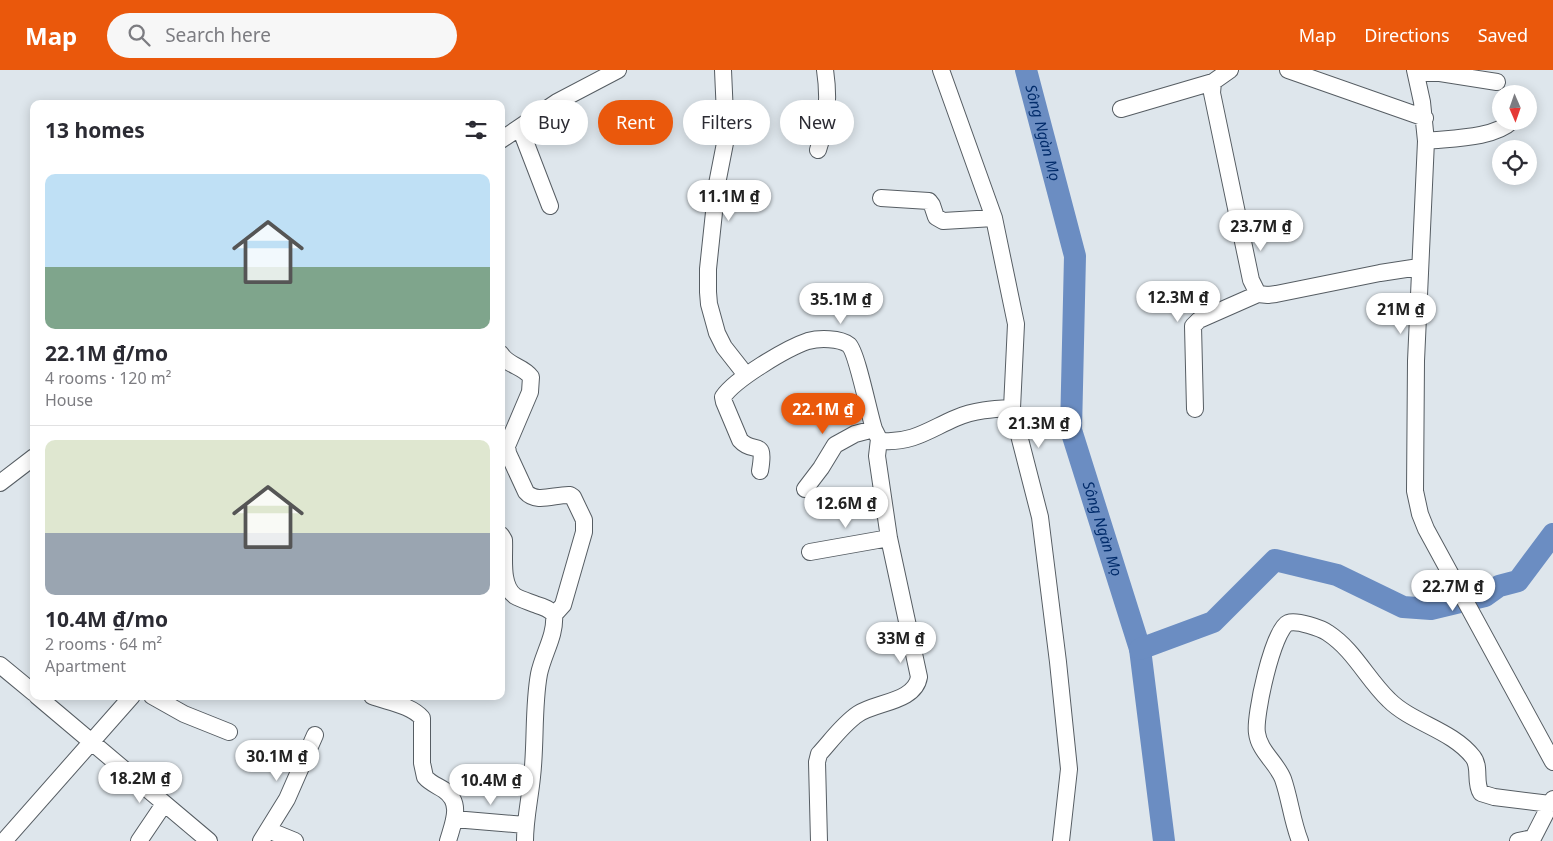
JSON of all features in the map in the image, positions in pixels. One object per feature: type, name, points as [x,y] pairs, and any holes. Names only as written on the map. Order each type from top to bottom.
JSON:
[{"type":"street","points":[[724,70],[726,138],[717,184],[708,269],[708,292],[716,334],[746,376]]},
{"type":"street","points":[[818,150],[825,128],[827,90],[825,70]]},
{"type":"street","points":[[940,70],[994,218],[1016,324],[1012,408],[1040,516],[1069,769],[1061,841]]},
{"type":"street","points":[[1121,109],[1214,82],[1230,70]]},
{"type":"street","points":[[1288,70],[1425,118]]},
{"type":"street","points":[[561,100],[614,71]]},
{"type":"street","points":[[1497,82],[1416,71],[1425,118],[1426,141],[1416,361],[1415,491],[1420,514],[1426,529],[1553,762]]},
{"type":"street","points":[[1214,82],[1212,93],[1251,280],[1258,294]]},
{"type":"street","points":[[505,137],[520,128]]},
{"type":"street","points":[[1426,141],[1485,134],[1498,130]]},
{"type":"street","points":[[527,145],[550,206]]},
{"type":"street","points":[[881,198],[929,202],[936,217],[940,220],[994,218]]},
{"type":"street","points":[[1195,409],[1193,326],[1199,320],[1258,294],[1276,294],[1419,267]]},
{"type":"street","points":[[760,471],[762,452],[760,449],[743,443],[740,440],[724,402],[725,394],[762,364],[808,341],[816,339],[842,341],[851,348],[856,360],[876,434],[877,456],[889,538],[919,673],[918,683],[908,694],[858,714],[819,754],[817,762],[818,841]]},
{"type":"street","points":[[454,819],[525,833],[532,776],[538,682],[542,662],[554,627],[554,615],[563,605],[584,532],[584,520],[573,497],[570,495],[530,497],[508,453],[507,446],[530,392],[531,377],[527,371],[505,359]]},
{"type":"street","points":[[805,488],[821,468],[835,445],[855,434],[876,434],[888,441],[915,438],[967,414],[985,409],[1012,408]]},
{"type":"street","points":[[0,483],[30,460]]},
{"type":"street","points":[[810,552],[889,538]]},
{"type":"street","points":[[505,560],[506,579],[508,587],[513,594],[547,608],[554,615]]},
{"type":"street","points":[[1300,841],[1283,778],[1259,741],[1256,729],[1259,699],[1273,652],[1284,627],[1291,622],[1307,625],[1326,632],[1345,647],[1389,701],[1433,727],[1469,753],[1477,764],[1478,784],[1481,793],[1494,797],[1552,801],[1528,840]]},
{"type":"street","points":[[0,665],[30,690]]},
{"type":"street","points":[[42,700],[209,841]]},
{"type":"street","points":[[4,841],[128,700]]},
{"type":"street","points":[[159,700],[184,714],[229,732]]},
{"type":"street","points":[[384,700],[408,708],[422,718],[423,772],[428,780],[453,798],[456,809],[448,841]]},
{"type":"street","points":[[295,841],[265,835],[287,799],[316,735]]},
{"type":"street","points":[[139,841],[164,804]]},
{"type":"waterway","name":"Sông Ngàn Mọ","points":[[1026,70],[1075,256],[1071,430],[1140,649],[1164,841]]},
{"type":"waterway","points":[[1140,649],[1213,622],[1275,560],[1337,575],[1403,607],[1431,609],[1485,596],[1499,586],[1518,581],[1553,534]]}]
